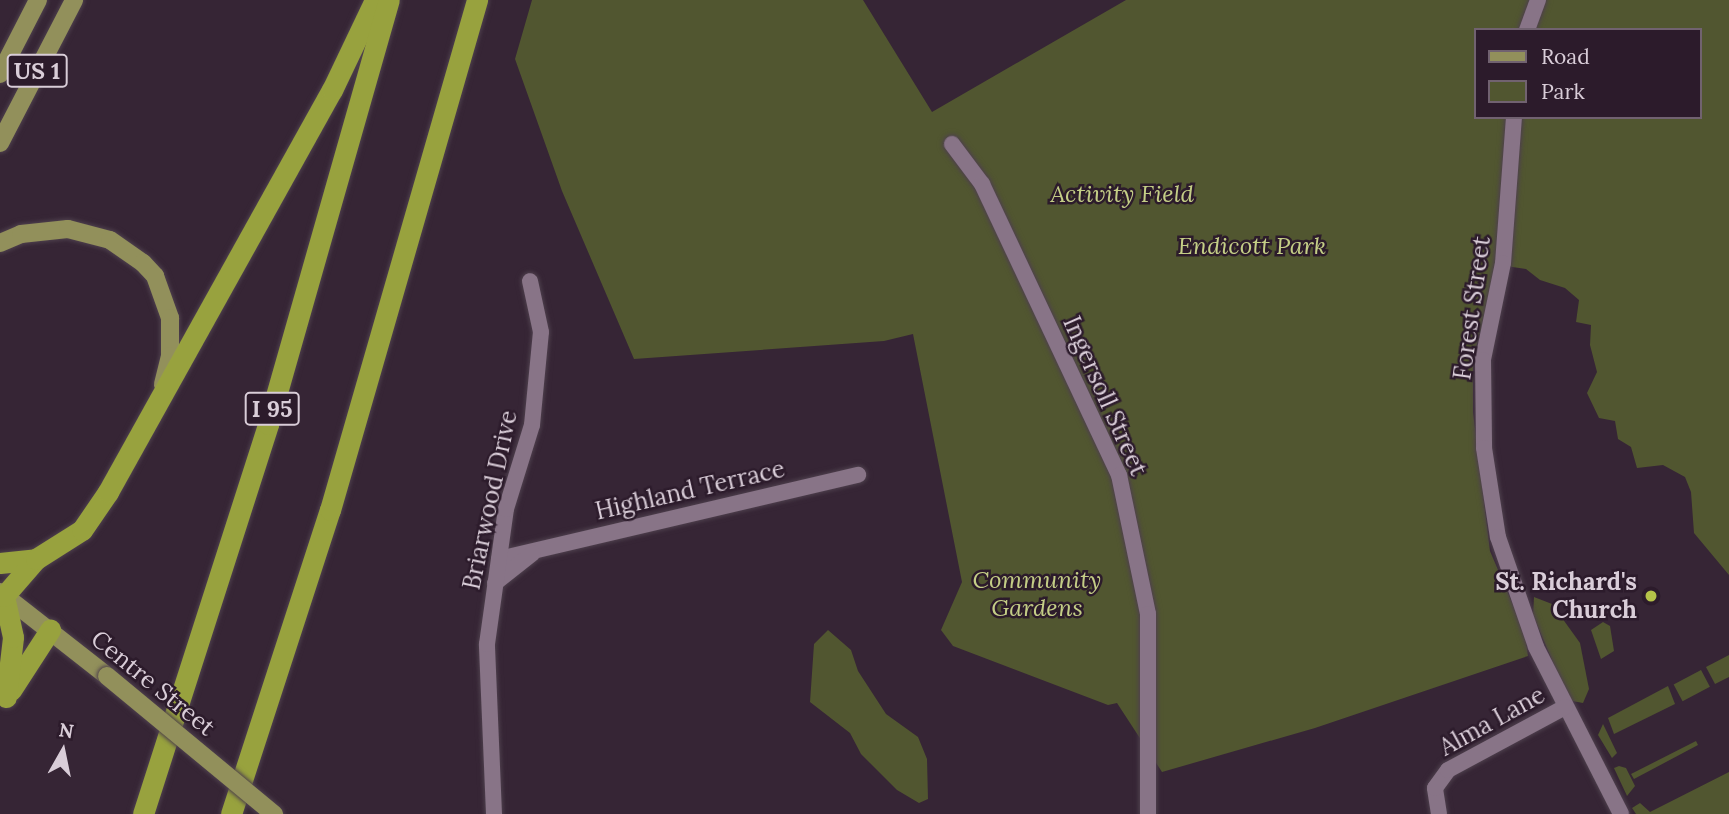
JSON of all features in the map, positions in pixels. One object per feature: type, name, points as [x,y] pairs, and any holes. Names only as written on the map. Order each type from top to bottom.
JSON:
[{"type":"highway","points":[[3,703],[13,636],[2,594],[36,559],[68,541],[94,515],[332,90],[375,0]]},
{"type":"highway","name":"I 95","points":[[143,814],[253,475],[389,0]]},
{"type":"highway","points":[[231,814],[330,510],[477,0]]},
{"type":"highway","points":[[0,563],[36,559]]},
{"type":"highway","points":[[3,703],[50,630]]},
{"type":"main road","name":"US 1","points":[[0,74],[38,0]]},
{"type":"main road","name":"US 1","points":[[0,143],[74,0]]},
{"type":"main road","points":[[0,243],[21,234],[68,229],[110,240],[143,263],[155,276],[170,318],[170,356],[159,399]]},
{"type":"main road","name":"Centre Street","points":[[2,594],[107,676],[274,814]]},
{"type":"street","points":[[1528,28],[1538,0]]},
{"type":"street","name":"Forest Street","points":[[1514,119],[1503,263],[1483,360],[1485,448],[1499,542],[1531,635],[1621,814]]},
{"type":"street","name":"Ingersoll Street","points":[[952,144],[982,184],[1119,475],[1148,614],[1148,814]]},
{"type":"street","name":"Briarwood Drive","points":[[494,814],[487,644],[506,509],[532,425],[541,332],[530,281]]},
{"type":"street","name":"Highland Terrace","points":[[499,559],[533,554],[624,527],[858,475]]},
{"type":"street","name":"Highland Terrace","points":[[495,583],[533,554]]},
{"type":"street","name":"Alma Lane","points":[[1439,814],[1434,788],[1448,770],[1565,707]]},
{"type":"green space","name":"Endicott Park","points":[[532,0],[863,0],[932,112],[1126,0],[1729,0],[1729,575],[1694,533],[1691,492],[1685,477],[1663,465],[1637,468],[1631,447],[1618,439],[1615,421],[1599,418],[1587,393],[1597,372],[1590,345],[1591,325],[1576,322],[1579,300],[1565,288],[1540,280],[1526,269],[1499,265],[1473,358],[1473,412],[1490,551],[1525,633],[1528,656],[1315,728],[1162,772],[1117,703],[1108,705],[953,646],[941,630],[962,582],[913,334],[884,341],[634,359],[562,191],[515,59]]},
{"type":"green space","points":[[1534,597],[1552,604],[1580,643],[1589,689],[1583,703],[1572,701],[1560,679],[1533,615]]},
{"type":"green space","points":[[1603,622],[1610,626],[1614,651],[1601,659],[1591,630]]},
{"type":"green space","points":[[828,630],[851,650],[858,671],[886,714],[918,737],[927,759],[928,799],[919,803],[897,790],[861,754],[850,733],[810,702],[814,644]]},
{"type":"green space","points":[[1729,655],[1729,677],[1715,684],[1706,667]]},
{"type":"green space","points":[[1701,670],[1710,687],[1683,701],[1674,685]]},
{"type":"green space","points":[[1668,686],[1675,704],[1614,734],[1608,718]]},
{"type":"green space","points":[[1603,724],[1617,753],[1612,758],[1598,735]]},
{"type":"green space","points":[[1696,741],[1698,745],[1634,779],[1631,774]]},
{"type":"green space","points":[[1614,768],[1626,768],[1635,786],[1627,796]]},
{"type":"green space","points":[[1729,772],[1729,814],[1636,814],[1632,808],[1640,803],[1650,812]]},
{"type":"place","name":"St. Richard's Church","points":[[1651,596]]},
{"type":"park label","name":"Activity Field","points":[[1122,194]]},
{"type":"park label","name":"Community Gardens","points":[[1037,594]]}]
